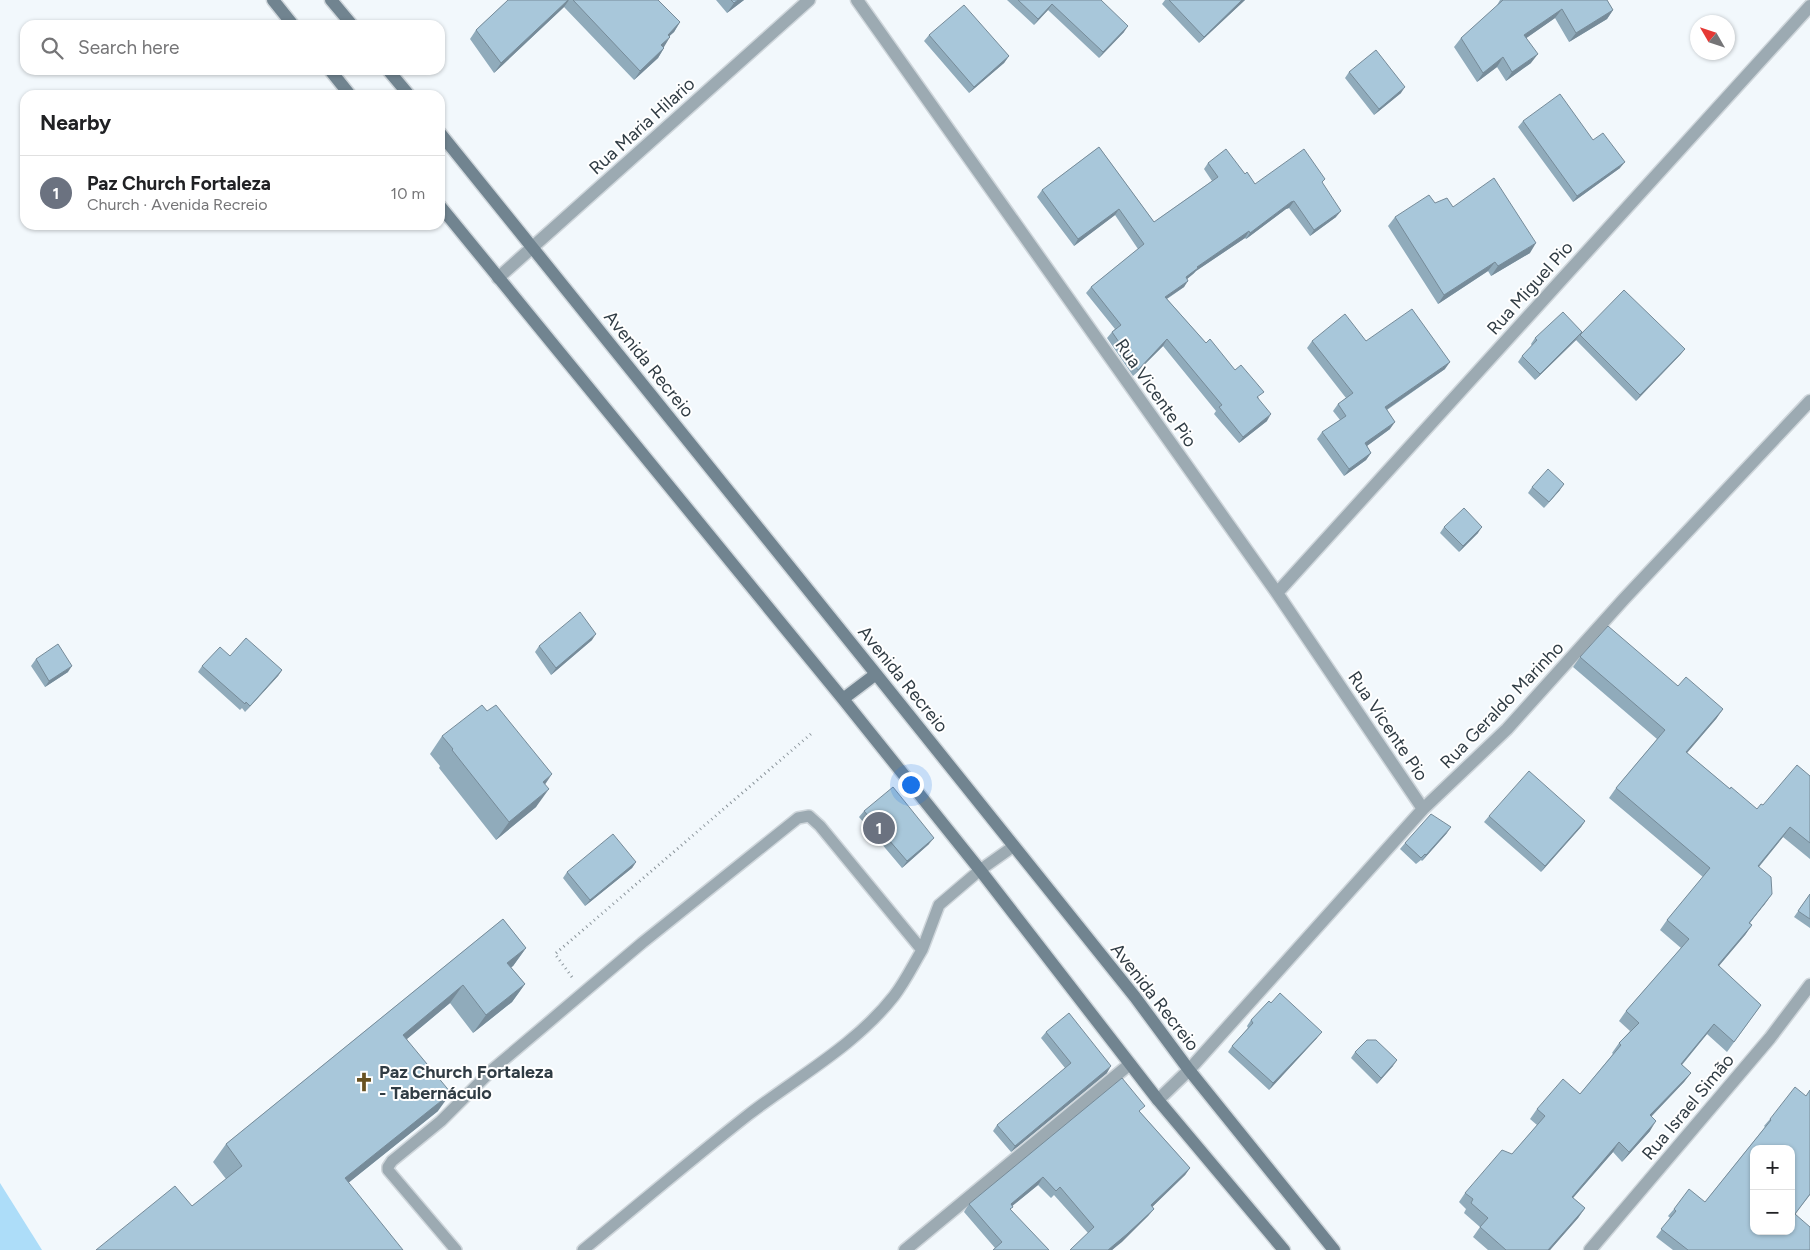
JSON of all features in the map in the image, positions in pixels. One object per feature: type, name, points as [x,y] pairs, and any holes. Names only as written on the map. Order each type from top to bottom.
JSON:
[{"type":"main road","points":[[273,0],[289,20]]},
{"type":"main road","points":[[331,0],[348,20]]},
{"type":"main road","points":[[334,75],[346,90]]},
{"type":"main road","points":[[392,75],[405,90]]},
{"type":"main road","name":"Avenida Recreio","points":[[445,139],[1135,997],[1189,1070],[1334,1250]]},
{"type":"main road","points":[[445,212],[843,699],[980,870],[1158,1100],[1284,1250]]},
{"type":"main road","points":[[843,699],[876,674]]},
{"type":"street","name":"Rua Maria Hilario","points":[[498,278],[809,0]]},
{"type":"street","name":"Rua Vicente Pio","points":[[857,0],[1276,593],[1423,809]]},
{"type":"street","name":"Rua Miguel Pio","points":[[1276,593],[1810,6]]},
{"type":"street","name":"Rua Geraldo Marinho","points":[[1158,1100],[1189,1070],[1423,809],[1507,729],[1624,599],[1810,401]]},
{"type":"street","name":"Rua Israel Simão","points":[[1590,1250],[1770,1038],[1810,985]]},
{"type":"street","points":[[905,1250],[1130,1064]]},
{"type":"lane","points":[[456,1250],[388,1170],[388,1167],[396,1157],[448,1116],[493,1069],[749,855],[798,818],[809,816],[820,826],[922,950]]},
{"type":"lane","points":[[583,1250],[721,1136],[772,1096],[829,1058],[878,1015],[895,995],[922,950],[939,905],[980,870],[1014,846]]},
{"type":"path","points":[[584,992],[555,954],[812,733]]},
{"type":"shaded area","points":[[0,1183],[42,1250],[0,1250]]},
{"type":"building","points":[[508,0],[568,0],[501,63],[476,30]]},
{"type":"building","points":[[573,0],[658,0],[680,22],[668,35],[670,37],[661,45],[664,48],[640,71]]},
{"type":"building","points":[[1018,0],[1101,0],[1128,26],[1103,52],[1052,4],[1038,19]]},
{"type":"building","points":[[1169,0],[1242,0],[1204,37]]},
{"type":"building","points":[[1503,0],[1607,0],[1613,10],[1576,33],[1562,9],[1524,35],[1538,54],[1512,72],[1503,57],[1483,73],[1461,38]]},
{"type":"building","points":[[964,5],[1009,56],[974,87],[929,35]]},
{"type":"building","points":[[1376,50],[1405,87],[1379,109],[1349,72]]},
{"type":"building","points":[[1560,94],[1593,140],[1603,133],[1625,162],[1577,196],[1523,121]]},
{"type":"building","points":[[1099,147],[1154,222],[1218,177],[1208,163],[1226,149],[1255,184],[1304,149],[1325,179],[1322,182],[1341,211],[1314,230],[1294,201],[1291,202],[1250,233],[1249,231],[1197,267],[1186,277],[1188,281],[1165,297],[1206,343],[1210,339],[1235,370],[1241,365],[1264,392],[1257,397],[1271,414],[1243,437],[1219,407],[1222,405],[1167,339],[1138,370],[1112,332],[1121,325],[1091,287],[1144,244],[1119,209],[1078,239],[1042,190]]},
{"type":"building","points":[[1494,178],[1536,243],[1498,266],[1495,262],[1444,295],[1395,217],[1429,195],[1435,203],[1447,198],[1453,207]]},
{"type":"building","points":[[1624,290],[1685,349],[1640,395],[1580,335]]},
{"type":"building","points":[[1412,309],[1450,362],[1385,407],[1395,422],[1365,443],[1371,453],[1349,469],[1322,432],[1346,416],[1338,404],[1353,393],[1312,341],[1345,314],[1366,341]]},
{"type":"building","points":[[1563,312],[1582,332],[1540,374],[1522,356],[1537,340],[1535,338]]},
{"type":"building","points":[[1548,469],[1564,484],[1549,502],[1532,487]]},
{"type":"building","points":[[1464,508],[1482,527],[1463,546],[1444,527]]},
{"type":"building","points":[[580,612],[596,634],[556,668],[539,646]]},
{"type":"building","points":[[1608,626],[1678,686],[1686,677],[1723,709],[1686,752],[1730,789],[1731,787],[1757,809],[1761,804],[1763,805],[1797,765],[1810,776],[1810,843],[1790,827],[1758,866],[1771,877],[1772,894],[1749,923],[1752,925],[1718,965],[1761,1005],[1734,1042],[1714,1024],[1681,1064],[1691,1073],[1650,1115],[1656,1121],[1629,1152],[1619,1142],[1572,1197],[1585,1208],[1548,1250],[1506,1250],[1480,1227],[1488,1218],[1471,1203],[1473,1199],[1465,1193],[1502,1150],[1512,1154],[1545,1116],[1537,1109],[1563,1079],[1580,1094],[1621,1045],[1619,1043],[1639,1023],[1626,1011],[1689,939],[1667,920],[1710,868],[1616,788],[1665,730],[1580,657]]},
{"type":"building","points":[[246,638],[282,670],[250,706],[246,702],[245,704],[202,666],[220,647],[230,656]]},
{"type":"building","points":[[58,644],[72,666],[49,681],[36,659]]},
{"type":"building","points":[[482,705],[487,711],[496,705],[552,774],[543,782],[549,789],[509,822],[442,736]]},
{"type":"building","points":[[1529,771],[1585,821],[1545,866],[1489,816]]},
{"type":"building","points":[[893,787],[934,838],[907,861],[864,811]]},
{"type":"building","points":[[1431,814],[1451,827],[1426,855],[1421,858],[1405,843]]},
{"type":"building","points":[[613,834],[636,862],[590,900],[567,872]]},
{"type":"building","points":[[1810,894],[1810,919],[1798,911]]},
{"type":"building","name":"Paz Church Fortaleza - Tabernáculo","points":[[503,919],[526,948],[507,963],[525,984],[486,1015],[463,985],[403,1035],[451,1093],[345,1178],[403,1250],[96,1250],[175,1186],[192,1206],[242,1166],[226,1144]]},
{"type":"building","points":[[1280,993],[1322,1032],[1273,1083],[1232,1046],[1253,1023],[1251,1020],[1269,1001],[1271,1003]]},
{"type":"building","points":[[1069,1013],[1111,1066],[1015,1146],[997,1125],[1071,1063],[1046,1032]]},
{"type":"building","points":[[1367,1040],[1376,1040],[1397,1060],[1381,1078],[1355,1052]]},
{"type":"building","points":[[1122,1078],[1145,1106],[1139,1111],[1190,1168],[1151,1205],[1154,1209],[1108,1250],[1070,1250],[1094,1227],[1060,1187],[1056,1191],[1043,1177],[1011,1204],[1013,1207],[1010,1209],[1049,1250],[993,1250],[1002,1242],[969,1204]]},
{"type":"building","points":[[1795,1087],[1806,1096],[1810,1090],[1810,1194],[1795,1214],[1795,1145],[1751,1145]]},
{"type":"building","points":[[1750,1146],[1750,1235],[1795,1235],[1795,1214],[1810,1227],[1810,1250],[1688,1250],[1661,1229],[1676,1211],[1674,1209],[1689,1189],[1705,1202]]},
{"type":"place","name":"Paz Church Fortaleza","points":[[879,828]]},
{"type":"place","name":"Paz Church Fortaleza - Tabernáculo","points":[[364,1082]]}]
